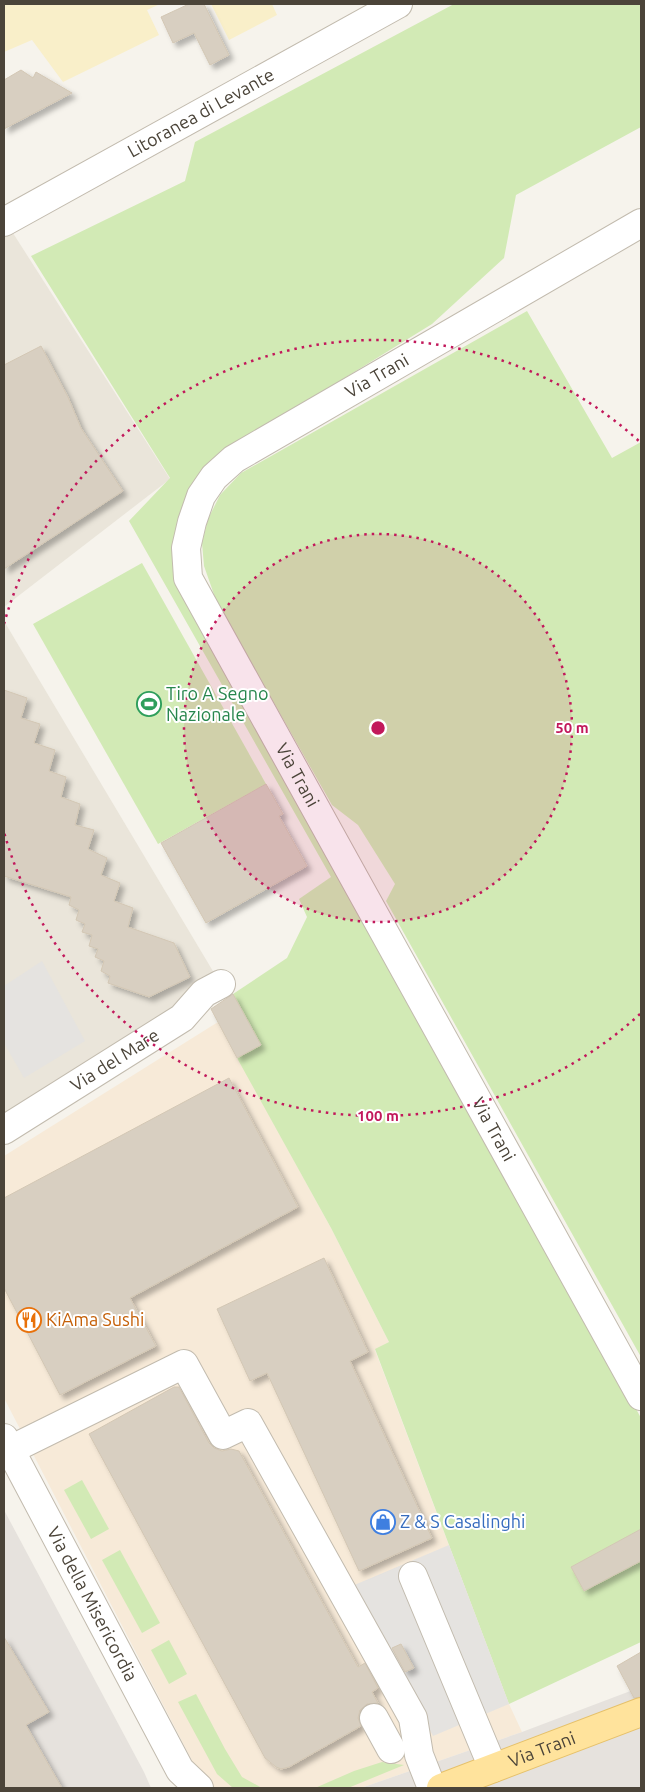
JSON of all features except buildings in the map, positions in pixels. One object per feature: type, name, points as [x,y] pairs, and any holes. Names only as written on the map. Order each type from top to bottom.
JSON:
[{"type":"main road","name":"Via Trani","points":[[441,1788],[641,1712]]},
{"type":"street","name":"Litoranea di Levante","points":[[4,222],[398,4]]},
{"type":"street","name":"Via Trani","points":[[641,223],[234,459],[214,477],[201,496],[186,548],[188,578],[641,1396]]},
{"type":"street","name":"Via del Mare","points":[[4,1130],[182,1018],[204,993],[221,984]]},
{"type":"street","points":[[7,1444],[184,1364],[223,1434],[248,1423],[413,1718],[419,1755],[432,1788]]},
{"type":"street","name":"Via della Misericordia","points":[[7,1444],[186,1782]]},
{"type":"street","points":[[413,1576],[493,1768]]},
{"type":"street","points":[[374,1718],[391,1749]]},
{"type":"shaded area","points":[[4,219],[170,479],[4,607]]},
{"type":"shaded area","points":[[4,621],[223,988],[4,1129]]},
{"type":"shaded area","points":[[42,961],[85,1041],[24,1078],[4,1043],[4,986]]},
{"type":"shaded area","points":[[218,1022],[331,1228],[389,1342],[375,1350],[509,1704],[522,1732],[361,1788],[213,1788],[200,1776],[4,1398],[4,1156]]},
{"type":"shaded area","points":[[4,1510],[144,1772],[151,1788],[4,1788]]},
{"type":"shaded area","points":[[449,1545],[509,1704],[433,1736],[352,1586]]},
{"type":"shaded area","points":[[641,1687],[641,1788],[361,1788],[522,1732]]},
{"type":"green space","points":[[454,4],[641,4],[641,127],[516,195],[504,258],[432,324],[217,457],[174,551],[346,880],[641,1418],[641,1642],[509,1704],[375,1349],[389,1342],[331,1228],[237,1058],[261,1045],[233,994],[287,958],[307,917],[299,899],[331,877],[129,521],[170,478],[31,256],[185,181],[195,142]]},
{"type":"green space","points":[[527,311],[612,458],[641,442],[641,1357],[386,901],[395,884],[358,825],[332,805],[217,603],[204,566],[202,543],[208,519],[220,495],[241,473]]},
{"type":"green space","name":"Tiro A Segno Nazionale","points":[[142,563],[266,784],[158,844],[33,624]]},
{"type":"green space","points":[[82,1480],[109,1529],[91,1539],[64,1490]]},
{"type":"green space","points":[[120,1550],[160,1623],[142,1633],[102,1560]]},
{"type":"green space","points":[[169,1640],[187,1674],[169,1684],[151,1650]]},
{"type":"green space","points":[[196,1694],[242,1777],[262,1788],[233,1788],[217,1774],[178,1702]]},
{"type":"green space","points":[[382,1762],[404,1765],[348,1788],[315,1788],[354,1771]]},
{"type":"sand","points":[[4,4],[160,4],[147,10],[159,35],[63,82],[32,40],[4,52]]},
{"type":"sand","points":[[211,4],[272,4],[277,15],[229,40]]},
{"type":"place","name":"Tiro A Segno Nazionale","points":[[149,704]]},
{"type":"place","name":"KiAma Sushi","points":[[29,1320]]},
{"type":"place","name":"Z & S Casalinghi","points":[[383,1522]]}]
